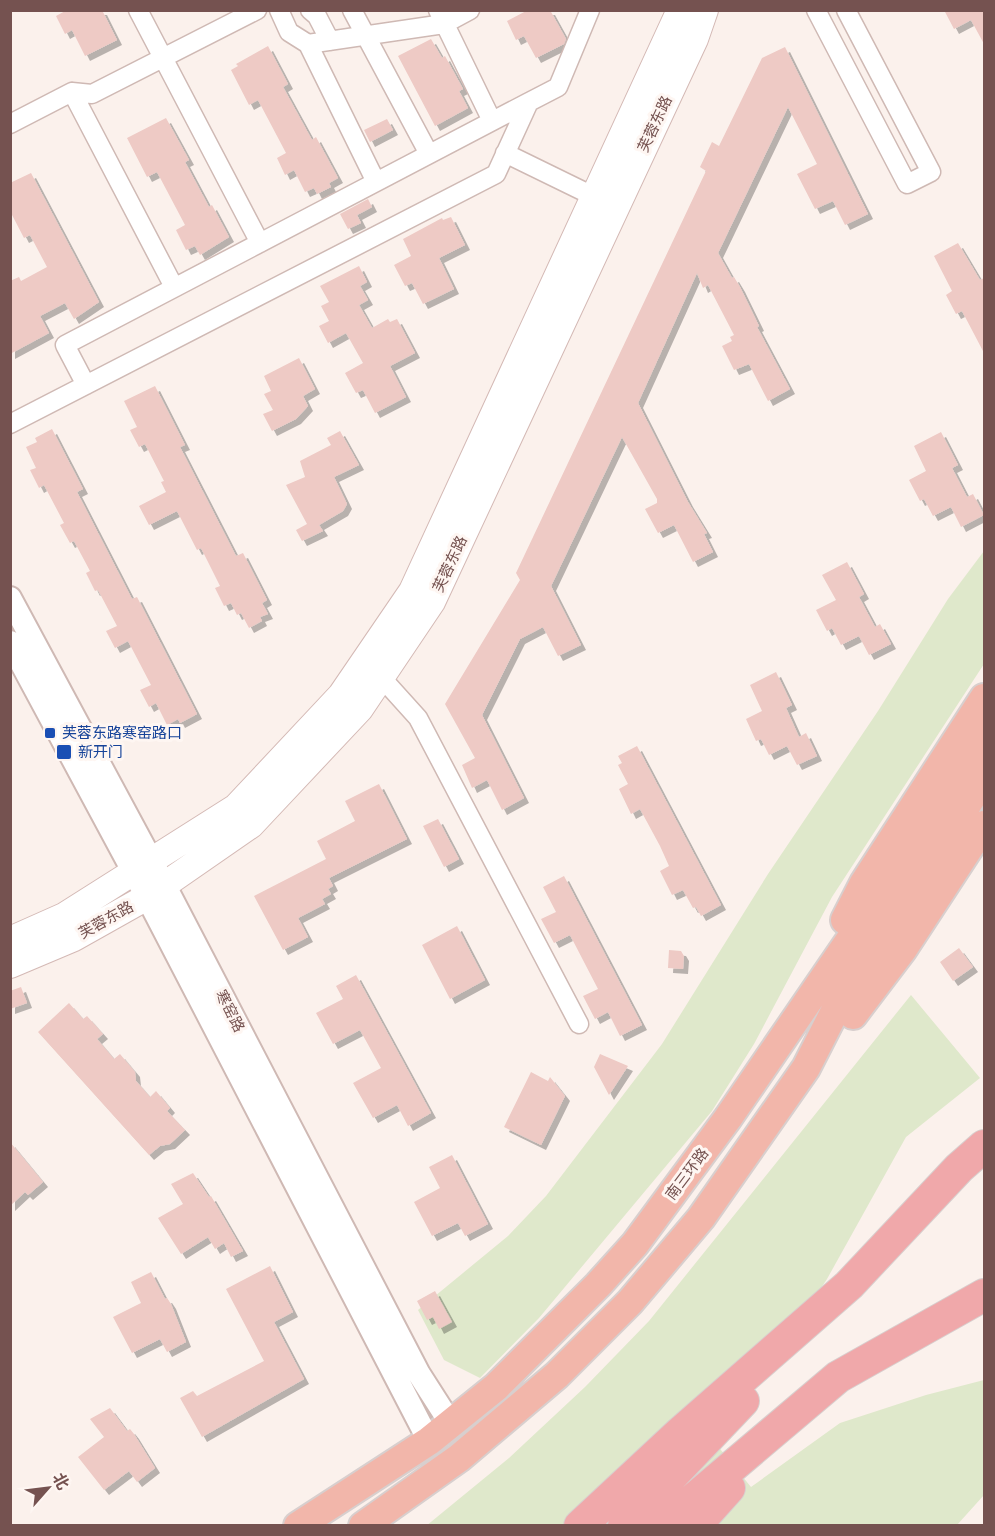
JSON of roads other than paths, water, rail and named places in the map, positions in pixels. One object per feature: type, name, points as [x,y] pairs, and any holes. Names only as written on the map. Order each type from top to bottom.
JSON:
[{"type":"highway","points":[[780,1043],[864,883],[984,698]]},
{"type":"highway","name":"南三环路","points":[[363,1526],[459,1458],[556,1375],[600,1333],[701,1218],[806,1068],[898,891],[984,737]]},
{"type":"highway","name":"南三环路","points":[[298,1526],[429,1441],[451,1424],[496,1387],[598,1286],[634,1244],[728,1118],[780,1043],[984,778]]},
{"type":"highway","points":[[806,1068],[828,1048],[903,949],[984,825]]},
{"type":"highway","points":[[624,1526],[695,1454],[831,1302],[959,1168],[984,1146]]},
{"type":"highway","points":[[662,1526],[816,1393],[868,1359],[984,1295]]},
{"type":"highway","points":[[580,1526],[681,1432],[831,1302]]},
{"type":"highway","points":[[695,1526],[816,1393]]},
{"type":"main road","name":"芙蓉东路","points":[[10,939],[64,916],[236,807],[341,695],[412,591],[680,10]]},
{"type":"main road","name":"芙蓉东路","points":[[10,965],[74,938],[156,891],[251,825],[360,709],[432,603],[695,39],[705,10]]},
{"type":"street","points":[[138,10],[260,243]]},
{"type":"street","points":[[10,124],[72,92],[92,94],[256,10]]},
{"type":"street","points":[[279,10],[289,32],[308,44],[376,182]]},
{"type":"street","points":[[310,10],[317,16],[330,41]]},
{"type":"street","points":[[352,10],[429,154]]},
{"type":"street","points":[[308,44],[365,36],[470,10]]},
{"type":"street","points":[[86,385],[65,345],[558,87],[590,10]]},
{"type":"street","points":[[816,10],[907,184],[931,172],[846,10]]},
{"type":"street","points":[[441,17],[492,121]]},
{"type":"street","points":[[72,92],[174,288]]},
{"type":"street","points":[[10,424],[496,174],[529,102]]},
{"type":"street","points":[[505,153],[595,197]]},
{"type":"street","name":"寒窑路","points":[[10,597],[142,866]]},
{"type":"street","name":"寒窑路","points":[[10,642],[142,866],[419,1374],[451,1424]]},
{"type":"street","points":[[381,677],[418,718],[579,1024]]},
{"type":"street","name":"寒窑路","points":[[156,891],[429,1441]]},
{"type":"place","name":"芙蓉东路寒窑路口","points":[[50,733]]},
{"type":"place","name":"新开门","points":[[64,752]]}]
